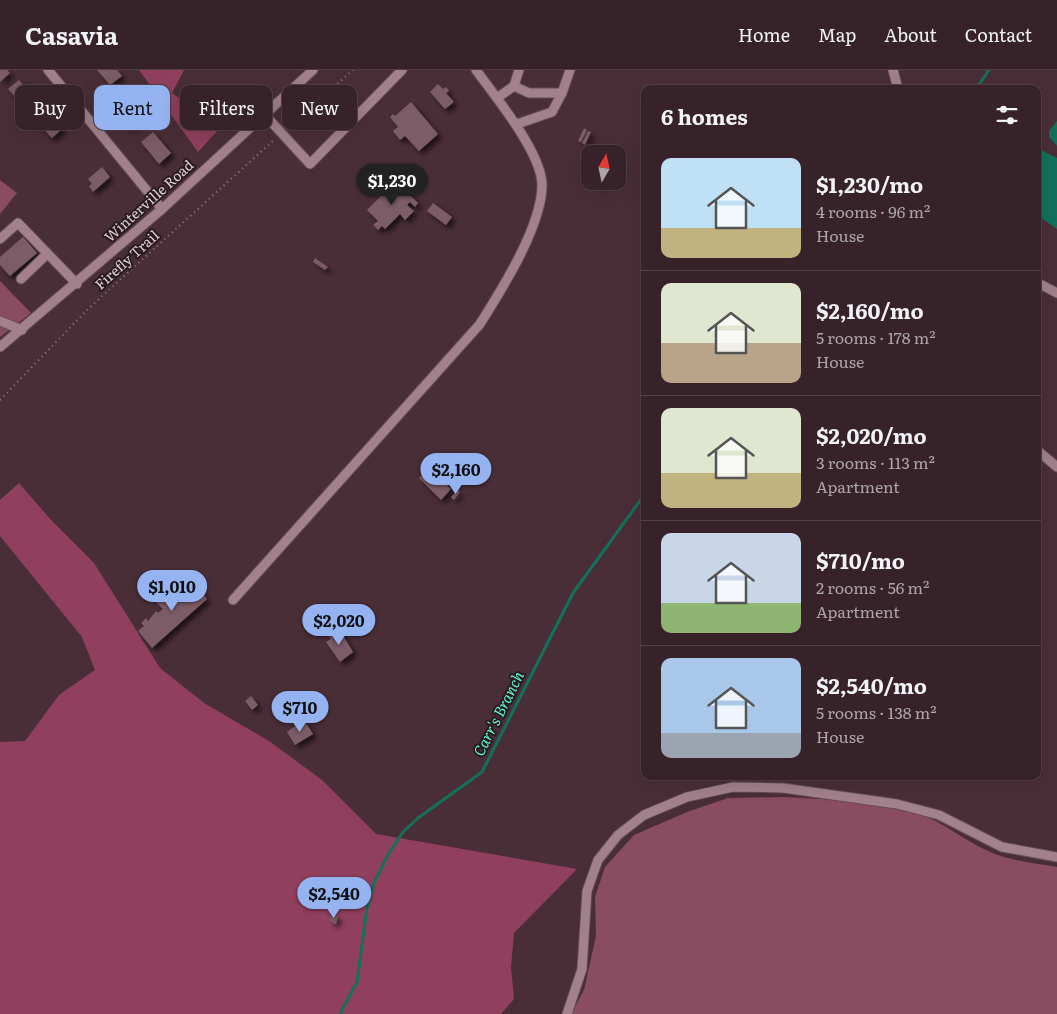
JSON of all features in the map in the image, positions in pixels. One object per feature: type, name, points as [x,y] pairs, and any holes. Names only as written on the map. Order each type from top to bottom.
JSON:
[{"type":"street","points":[[48,70],[162,209]]},
{"type":"street","name":"Winterville Road","points":[[272,108],[313,70]]},
{"type":"street","points":[[272,123],[310,164],[402,70]]},
{"type":"street","points":[[233,600],[480,324],[512,274],[538,211],[542,184],[534,157],[517,124],[476,70]]},
{"type":"street","points":[[498,98],[514,86],[519,70]]},
{"type":"street","points":[[517,124],[552,112],[562,93],[570,70]]},
{"type":"street","points":[[893,70],[897,85]]},
{"type":"street","points":[[514,86],[529,93],[562,93]]},
{"type":"street","name":"Winterville Road","points":[[0,348],[162,209],[249,130]]},
{"type":"street","points":[[0,239],[18,223],[76,284]]},
{"type":"street","points":[[21,279],[47,254]]},
{"type":"street","points":[[1041,285],[1057,293]]},
{"type":"street","points":[[0,321],[22,330]]},
{"type":"street","points":[[1041,454],[1057,467]]},
{"type":"street","points":[[567,1014],[582,969],[587,891],[598,860],[618,835],[644,815],[687,797],[733,787],[784,788],[897,804],[939,815],[1002,847],[1020,852],[1057,857]]},
{"type":"path","points":[[336,85],[353,70]]},
{"type":"path","name":"Firefly Trail","points":[[0,400],[89,308],[274,140]]},
{"type":"shaded area","points":[[139,70],[184,70],[172,93],[180,99],[180,127],[170,113],[170,85],[150,85]]},
{"type":"shaded area","points":[[1057,121],[1057,146],[1049,137],[1049,131]]},
{"type":"shaded area","points":[[182,130],[218,130],[198,152]]},
{"type":"shaded area","points":[[1041,150],[1057,158],[1057,229],[1041,218]]},
{"type":"shaded area","points":[[0,180],[17,193],[0,214]]},
{"type":"shaded area","points":[[0,281],[31,313],[0,337]]},
{"type":"shaded area","points":[[19,483],[51,520],[94,563],[160,668],[204,703],[269,741],[322,780],[376,834],[577,869],[514,933],[511,967],[514,999],[501,1014],[0,1014],[0,742],[25,741],[59,695],[95,670],[82,637],[0,536],[0,500]]},
{"type":"shaded area","points":[[785,797],[877,804],[912,812],[929,818],[994,854],[1057,867],[1057,1014],[571,1014],[584,990],[596,936],[595,897],[605,867],[634,835],[687,812],[728,798]]},
{"type":"building","points":[[0,70],[7,70],[10,73],[0,82]]},
{"type":"building","points":[[97,70],[117,70],[122,76],[110,85]]},
{"type":"building","points":[[19,80],[23,85],[15,85],[15,97],[8,89]]},
{"type":"building","points":[[438,84],[443,89],[446,87],[449,91],[446,93],[454,102],[445,109],[430,92]]},
{"type":"building","points":[[411,102],[438,134],[419,151],[405,136],[400,140],[393,131],[398,127],[390,117],[393,114],[395,116]]},
{"type":"building","points":[[584,128],[587,130],[581,142],[578,141]]},
{"type":"building","points":[[44,130],[61,130],[52,138]]},
{"type":"building","points":[[588,131],[591,132],[585,145],[582,143]]},
{"type":"building","points":[[153,132],[171,153],[159,164],[141,142]]},
{"type":"building","points":[[102,167],[110,177],[93,192],[89,186],[92,184],[88,179]]},
{"type":"building","points":[[396,181],[418,203],[415,207],[410,202],[407,205],[414,211],[405,220],[400,214],[385,229],[382,226],[378,230],[373,225],[378,221],[367,210]]},
{"type":"building","points":[[433,203],[452,217],[446,225],[427,211]]},
{"type":"building","points":[[23,237],[37,253],[10,276],[0,265],[0,257]]},
{"type":"building","points":[[315,258],[328,267],[325,270],[313,262]]},
{"type":"building","points":[[429,468],[451,489],[441,500],[419,478]]},
{"type":"building","points":[[458,490],[460,492],[454,500],[451,497]]},
{"type":"building","points":[[185,574],[207,599],[152,648],[138,631],[144,626],[141,623],[146,618],[148,621],[156,611],[158,613],[163,609],[156,602],[166,594],[171,600],[184,588],[178,580]]},
{"type":"building","points":[[339,629],[353,652],[340,662],[326,642],[331,639],[329,636]]},
{"type":"building","points":[[251,696],[258,705],[252,710],[245,701]]},
{"type":"building","points":[[304,720],[313,734],[295,745],[287,732]]},
{"type":"building","points":[[331,914],[338,916],[336,924],[329,921]]},
{"type":"waterway","name":"Carr's Branch","points":[[979,85],[989,70]]},
{"type":"waterway","name":"Carr's Branch","points":[[340,1014],[357,982],[367,908],[374,883],[389,853],[403,832],[418,818],[482,772],[573,593],[641,500]]}]
